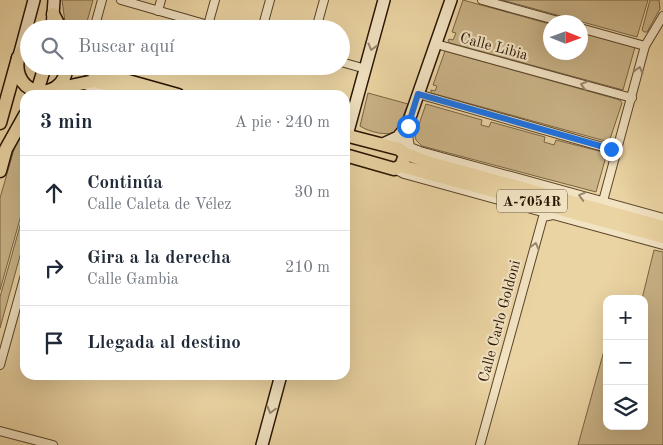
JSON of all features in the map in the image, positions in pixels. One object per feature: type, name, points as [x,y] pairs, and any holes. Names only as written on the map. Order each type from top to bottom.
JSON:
[{"type":"main road","points":[[53,14],[56,20]]},
{"type":"main road","points":[[0,123],[20,54]]},
{"type":"main road","points":[[18,58],[16,67],[18,75],[22,83],[31,90]]},
{"type":"main road","points":[[37,90],[42,75]]},
{"type":"main road","points":[[56,90],[64,75]]},
{"type":"main road","points":[[107,75],[160,90]]},
{"type":"main road","points":[[60,90],[79,83],[94,81],[126,90]]},
{"type":"main road","points":[[0,171],[6,149],[20,124]]},
{"type":"main road","name":"A-7054R","points":[[350,136],[399,149],[400,163]]},
{"type":"main road","name":"A-7054R","points":[[350,156],[400,163],[663,237]]},
{"type":"main road","name":"A-7054R","points":[[400,163],[418,158],[663,226]]},
{"type":"street","points":[[28,20],[34,0]]},
{"type":"street","points":[[53,20],[54,0]]},
{"type":"street","points":[[96,20],[102,0]]},
{"type":"street","points":[[121,0],[191,20]]},
{"type":"street","points":[[158,10],[161,0]]},
{"type":"street","points":[[209,20],[215,0]]},
{"type":"street","points":[[264,20],[270,0]]},
{"type":"street","points":[[318,20],[324,0]]},
{"type":"street","points":[[350,122],[384,0]]},
{"type":"street","points":[[452,0],[418,94],[404,140],[400,163],[404,174],[663,245]]},
{"type":"street","points":[[482,0],[543,17]]},
{"type":"street","points":[[603,201],[645,46],[663,16]]},
{"type":"street","points":[[588,30],[645,46]]},
{"type":"street","name":"Calle Libia","points":[[436,44],[632,98]]},
{"type":"street","points":[[18,58],[20,51]]},
{"type":"street","points":[[350,65],[366,69]]},
{"type":"street","points":[[79,83],[102,90]]},
{"type":"street","points":[[418,94],[617,151]]},
{"type":"street","points":[[383,144],[398,137],[408,126]]},
{"type":"street","points":[[408,126],[410,147],[663,218]]},
{"type":"street","points":[[418,158],[442,157]]},
{"type":"street","name":"Calle Carlo Goldoni","points":[[480,445],[543,217],[555,214]]},
{"type":"street","points":[[0,365],[20,293]]},
{"type":"street","points":[[262,445],[280,380]]},
{"type":"street","points":[[0,431],[53,445]]},
{"type":"shaded area","points":[[62,0],[93,0],[87,20],[65,20]]},
{"type":"shaded area","points":[[463,0],[543,22],[543,60],[588,60],[588,34],[635,47],[623,90],[450,43],[449,39],[453,40],[456,33],[452,32]]},
{"type":"shaded area","points":[[502,0],[648,0],[637,37],[588,24],[588,15],[557,15]]},
{"type":"shaded area","points":[[650,0],[659,0],[660,9],[647,32],[644,32],[642,30]]},
{"type":"shaded area","points":[[445,51],[620,100],[622,103],[609,142],[431,93],[431,90],[435,91],[437,86],[433,85]]},
{"type":"shaded area","points":[[368,93],[408,104],[397,131],[389,134],[378,133],[360,126]]},
{"type":"shaded area","points":[[426,104],[482,120],[481,125],[489,127],[491,122],[545,137],[544,142],[554,145],[556,140],[607,153],[596,192],[422,146],[415,136]]},
{"type":"shaded area","points":[[20,137],[20,219],[0,290],[0,198],[15,146]]},
{"type":"shaded area","points":[[20,226],[20,256],[0,328],[0,297]]},
{"type":"shaded area","points":[[654,250],[663,252],[663,445],[578,445],[603,354],[603,430],[648,430],[648,295],[643,295]]},
{"type":"route","points":[[408,126],[418,94],[611,149]]}]
